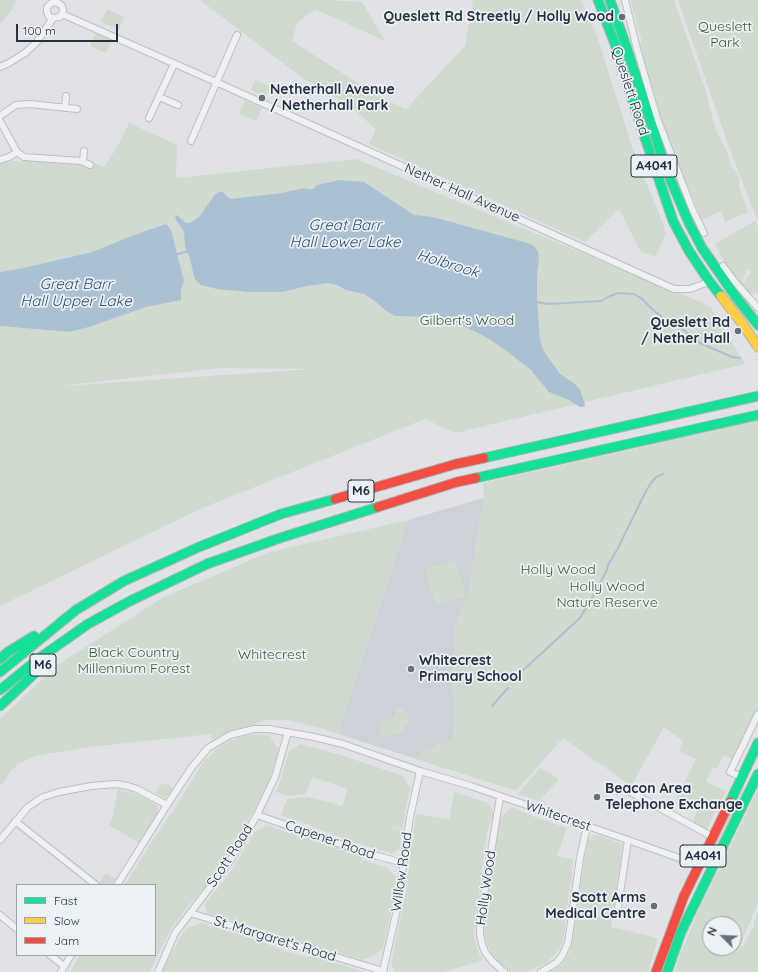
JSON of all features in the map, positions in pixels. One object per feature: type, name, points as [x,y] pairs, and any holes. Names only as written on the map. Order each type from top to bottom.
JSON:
[{"type":"highway","name":"Queslett Road","points":[[598,0],[615,44],[673,221],[689,251],[709,281],[742,323],[758,347]]},
{"type":"highway","name":"Queslett Road","points":[[610,0],[666,169],[686,217],[709,259],[758,325]]},
{"type":"highway","name":"M6","points":[[0,659],[8,652],[124,581],[199,547],[281,514],[456,464],[758,396]]},
{"type":"highway","name":"M6","points":[[0,690],[41,657],[88,624],[130,601],[207,564],[280,538],[458,482],[758,415]]},
{"type":"highway","name":"M6","points":[[0,672],[76,610]]},
{"type":"highway","name":"M6","points":[[0,706],[88,624]]},
{"type":"highway","name":"A4041","points":[[656,972],[684,896],[758,743]]},
{"type":"highway","name":"A4041","points":[[667,972],[681,932],[758,774]]},
{"type":"highway","points":[[742,777],[753,784]]},
{"type":"highway","points":[[699,865],[710,870]]},
{"type":"street","name":"Queslett Road","points":[[625,0],[637,49],[657,118],[693,211],[704,233]]},
{"type":"street","points":[[59,1],[63,10],[60,18],[49,17],[47,8],[53,2],[59,1]]},
{"type":"street","name":"Nether Hall Avenue","points":[[62,14],[674,289],[690,289],[709,281]]},
{"type":"street","points":[[0,67],[20,56],[36,43],[53,18]]},
{"type":"street","points":[[191,141],[237,35]]},
{"type":"street","points":[[149,118],[174,64]]},
{"type":"street","points":[[65,108],[66,96]]},
{"type":"street","points":[[159,96],[178,105]]},
{"type":"street","points":[[0,116],[16,105],[30,104],[77,109]]},
{"type":"street","points":[[0,121],[17,152],[24,157],[83,162],[90,164]]},
{"type":"street","points":[[83,162],[84,151]]},
{"type":"street","points":[[0,160],[9,158],[17,152]]},
{"type":"street","points":[[723,266],[734,282],[756,303]]},
{"type":"street","points":[[742,777],[730,772],[758,714]]},
{"type":"street","name":"Whitecrest","points":[[118,884],[192,767],[208,748],[230,735],[254,729],[269,729],[288,732],[343,744],[420,771],[500,796],[699,865]]},
{"type":"street","name":"Scott Road","points":[[158,972],[175,934],[230,861],[257,814],[275,778],[288,732]]},
{"type":"street","name":"Willow Road","points":[[383,972],[398,910],[410,818],[420,771]]},
{"type":"street","points":[[0,840],[28,807],[43,797],[59,792],[91,786],[116,784],[137,789],[167,805]]},
{"type":"street","points":[[627,790],[712,837]]},
{"type":"street","name":"Holly Wood","points":[[500,796],[480,919],[480,934],[485,952],[492,962],[504,972]]},
{"type":"street","name":"Capener Road","points":[[257,814],[366,853],[404,863]]},
{"type":"street","points":[[15,821],[95,884]]},
{"type":"street","points":[[541,972],[556,963],[562,956],[568,943],[580,858],[587,826]]},
{"type":"street","points":[[618,907],[628,840]]},
{"type":"street","name":"St. Margaret's Road","points":[[190,913],[383,972]]},
{"type":"street","points":[[0,915],[16,928]]},
{"type":"street","points":[[51,956],[62,969],[70,956]]},
{"type":"shaded area","name":"Whitecrest Primary School","points":[[484,498],[468,596],[451,770],[338,734],[408,520]]},
{"type":"green space","points":[[0,0],[16,0],[11,11],[0,24]]},
{"type":"green space","points":[[200,0],[326,0],[362,2],[385,41],[315,9],[297,23],[292,41],[378,96],[406,109],[465,46],[473,0],[581,0],[598,39],[634,153],[664,226],[666,233],[655,257],[640,251],[619,209],[585,242],[369,144],[376,130],[352,107],[304,79]]},
{"type":"green space","points":[[630,0],[674,0],[705,89],[718,135],[727,151],[731,166],[736,171],[740,181],[739,186],[748,212],[725,222],[721,211],[702,220],[667,136],[644,64],[639,43],[642,42]]},
{"type":"green space","name":"Queslett Park","points":[[678,0],[758,0],[758,222],[728,144]]},
{"type":"green space","points":[[107,9],[124,17],[119,30],[101,22]]},
{"type":"green space","points":[[96,33],[112,40],[106,53],[90,46]]},
{"type":"green space","points":[[255,80],[271,86],[266,97],[251,90]]},
{"type":"green space","points":[[245,100],[262,108],[256,121],[239,113]]},
{"type":"green space","name":"Gilbert's Wood","points":[[129,123],[177,145],[176,178],[356,159],[710,306],[745,364],[455,433],[425,419],[200,509],[0,606],[0,326],[69,332],[146,307],[180,300],[184,281],[129,237],[92,252],[0,272],[0,163],[33,161],[85,164],[91,166],[92,163],[104,167],[117,147]],"holes":[[[221,368],[312,369],[49,387]]]},
{"type":"green space","points":[[755,221],[758,227],[758,263],[753,270],[758,264],[758,292],[756,294],[749,293],[741,284],[726,265],[715,244]],"holes":[[[748,269],[752,272],[741,284],[745,274]]]},
{"type":"green space","name":"Holly Wood Nature Reserve","points":[[758,421],[758,708],[733,760],[723,755],[717,769],[713,767],[706,782],[726,791],[707,829],[703,829],[692,824],[698,809],[676,799],[696,759],[679,751],[683,741],[664,727],[631,786],[563,738],[516,791],[417,759],[421,751],[433,747],[439,743],[447,744],[453,735],[454,705],[452,689],[455,626],[468,596],[484,498],[483,483]]},
{"type":"green space","name":"Black Country Millennium Forest","points":[[408,520],[338,734],[288,720],[263,720],[252,726],[230,731],[211,740],[211,734],[81,748],[44,754],[30,758],[18,764],[0,785],[0,719],[56,666],[162,598],[270,552]]},
{"type":"green space","points":[[455,560],[466,596],[436,605],[425,570]]},
{"type":"green space","points":[[401,707],[410,718],[408,723],[400,733],[392,734],[386,737],[382,736],[380,731],[385,720],[392,718],[395,715],[395,711]]},
{"type":"green space","points":[[256,734],[270,736],[279,750],[273,773],[258,803],[225,860],[210,882],[189,905],[171,929],[150,972],[70,972],[79,956],[156,956],[156,884],[126,884],[204,761],[214,751],[239,737]]},
{"type":"green space","points":[[300,744],[341,755],[403,776],[410,788],[402,829],[394,828],[402,830],[399,849],[392,853],[365,846],[281,815],[287,799],[309,797],[342,806],[348,789],[313,777],[305,794],[288,796],[276,792],[289,752]]},
{"type":"green space","points":[[540,768],[559,779],[539,801],[518,794]]},
{"type":"green space","points":[[162,783],[173,788],[169,794],[164,797],[155,793]]},
{"type":"green space","points":[[742,787],[744,789],[710,862],[704,862]]},
{"type":"green space","points":[[118,789],[145,798],[157,806],[158,812],[139,843],[109,825],[113,816]]},
{"type":"green space","points":[[758,789],[758,903],[742,940],[742,916],[702,916],[702,956],[742,956],[742,946],[754,926],[758,912],[758,972],[675,972],[679,957],[701,905]]},
{"type":"green space","points":[[454,792],[488,803],[494,813],[487,831],[474,937],[478,952],[483,960],[444,972],[395,972],[391,964],[406,891],[416,814],[449,819]]},
{"type":"green space","points":[[511,807],[567,828],[557,856],[573,859],[563,941],[559,950],[546,963],[527,972],[510,972],[501,965],[492,955],[485,939],[484,919],[500,819]]},
{"type":"green space","points":[[267,825],[290,834],[291,829],[363,854],[358,871],[363,860],[387,868],[396,877],[393,904],[383,948],[374,955],[362,960],[207,913],[205,904],[230,873],[255,832]]},
{"type":"green space","points":[[594,835],[623,844],[611,927],[658,938],[648,972],[550,972],[561,965],[570,952],[587,841]]},
{"type":"green space","points":[[106,873],[115,879],[112,884],[99,884]]},
{"type":"green space","points":[[201,923],[260,941],[288,952],[307,957],[313,956],[364,972],[162,972],[167,960],[186,928]]},
{"type":"water","name":"Great Barr Hall Lower Lake","points":[[340,180],[364,182],[414,215],[433,217],[531,244],[535,247],[538,252],[539,259],[537,299],[540,339],[543,350],[560,374],[575,384],[580,390],[585,406],[580,407],[569,400],[549,392],[531,370],[504,349],[486,337],[457,323],[434,317],[395,316],[364,294],[346,290],[337,285],[327,283],[282,292],[248,292],[217,289],[201,285],[197,282],[194,277],[190,258],[185,247],[184,232],[175,217],[177,215],[186,223],[190,223],[199,217],[218,192],[223,192],[231,199],[282,193],[304,188],[313,189],[317,185]]},
{"type":"water","name":"Great Barr Hall Upper Lake","points":[[166,224],[171,230],[184,281],[181,291],[181,300],[146,307],[89,327],[69,332],[0,326],[0,272],[92,252]]},
{"type":"waterway","name":"Holbrook","points":[[175,255],[188,251]]},
{"type":"waterway","name":"Holbrook","points":[[536,302],[548,304],[601,301],[619,293],[634,294],[641,298],[664,319],[673,322],[700,343],[732,357],[740,358]]},
{"type":"waterway","points":[[520,673],[580,618],[607,570],[608,565],[645,493],[656,477],[663,474]]},
{"type":"waterway","points":[[492,706],[508,688]]},
{"type":"traffic: fast","points":[[598,0],[615,44],[673,221],[689,251],[721,296]]},
{"type":"traffic: fast","points":[[610,0],[666,169],[689,223],[702,248],[736,297],[758,325]]},
{"type":"traffic: fast","points":[[484,458],[758,396]]},
{"type":"traffic: fast","points":[[476,478],[758,415]]},
{"type":"traffic: fast","points":[[0,672],[76,610],[124,581],[199,547],[281,514],[335,499]]},
{"type":"traffic: fast","points":[[0,690],[41,657],[88,624],[130,601],[207,564],[280,538],[378,507]]},
{"type":"traffic: fast","points":[[0,659],[8,652],[34,636]]},
{"type":"traffic: fast","points":[[0,706],[51,658]]},
{"type":"traffic: fast","points":[[730,802],[758,743]]},
{"type":"traffic: fast","points":[[667,972],[681,932],[758,774]]},
{"type":"traffic: slow","points":[[721,296],[758,347]]},
{"type":"traffic: jam","points":[[335,499],[456,464],[484,458]]},
{"type":"traffic: jam","points":[[378,507],[457,482],[476,478]]},
{"type":"traffic: jam","points":[[656,972],[684,896],[730,802]]},
{"type":"place","name":"Queslett Rd Streetly / Holly Wood","points":[[622,17]]},
{"type":"place","name":"Netherhall Avenue / Netherhall Park","points":[[262,98]]},
{"type":"place","name":"Queslett Rd / Nether Hall","points":[[738,331]]},
{"type":"place","name":"Whitecrest Primary School","points":[[411,669]]},
{"type":"place","name":"Beacon Area Telephone Exchange","points":[[597,797]]},
{"type":"place","name":"Scott Arms Medical Centre","points":[[654,906]]}]
